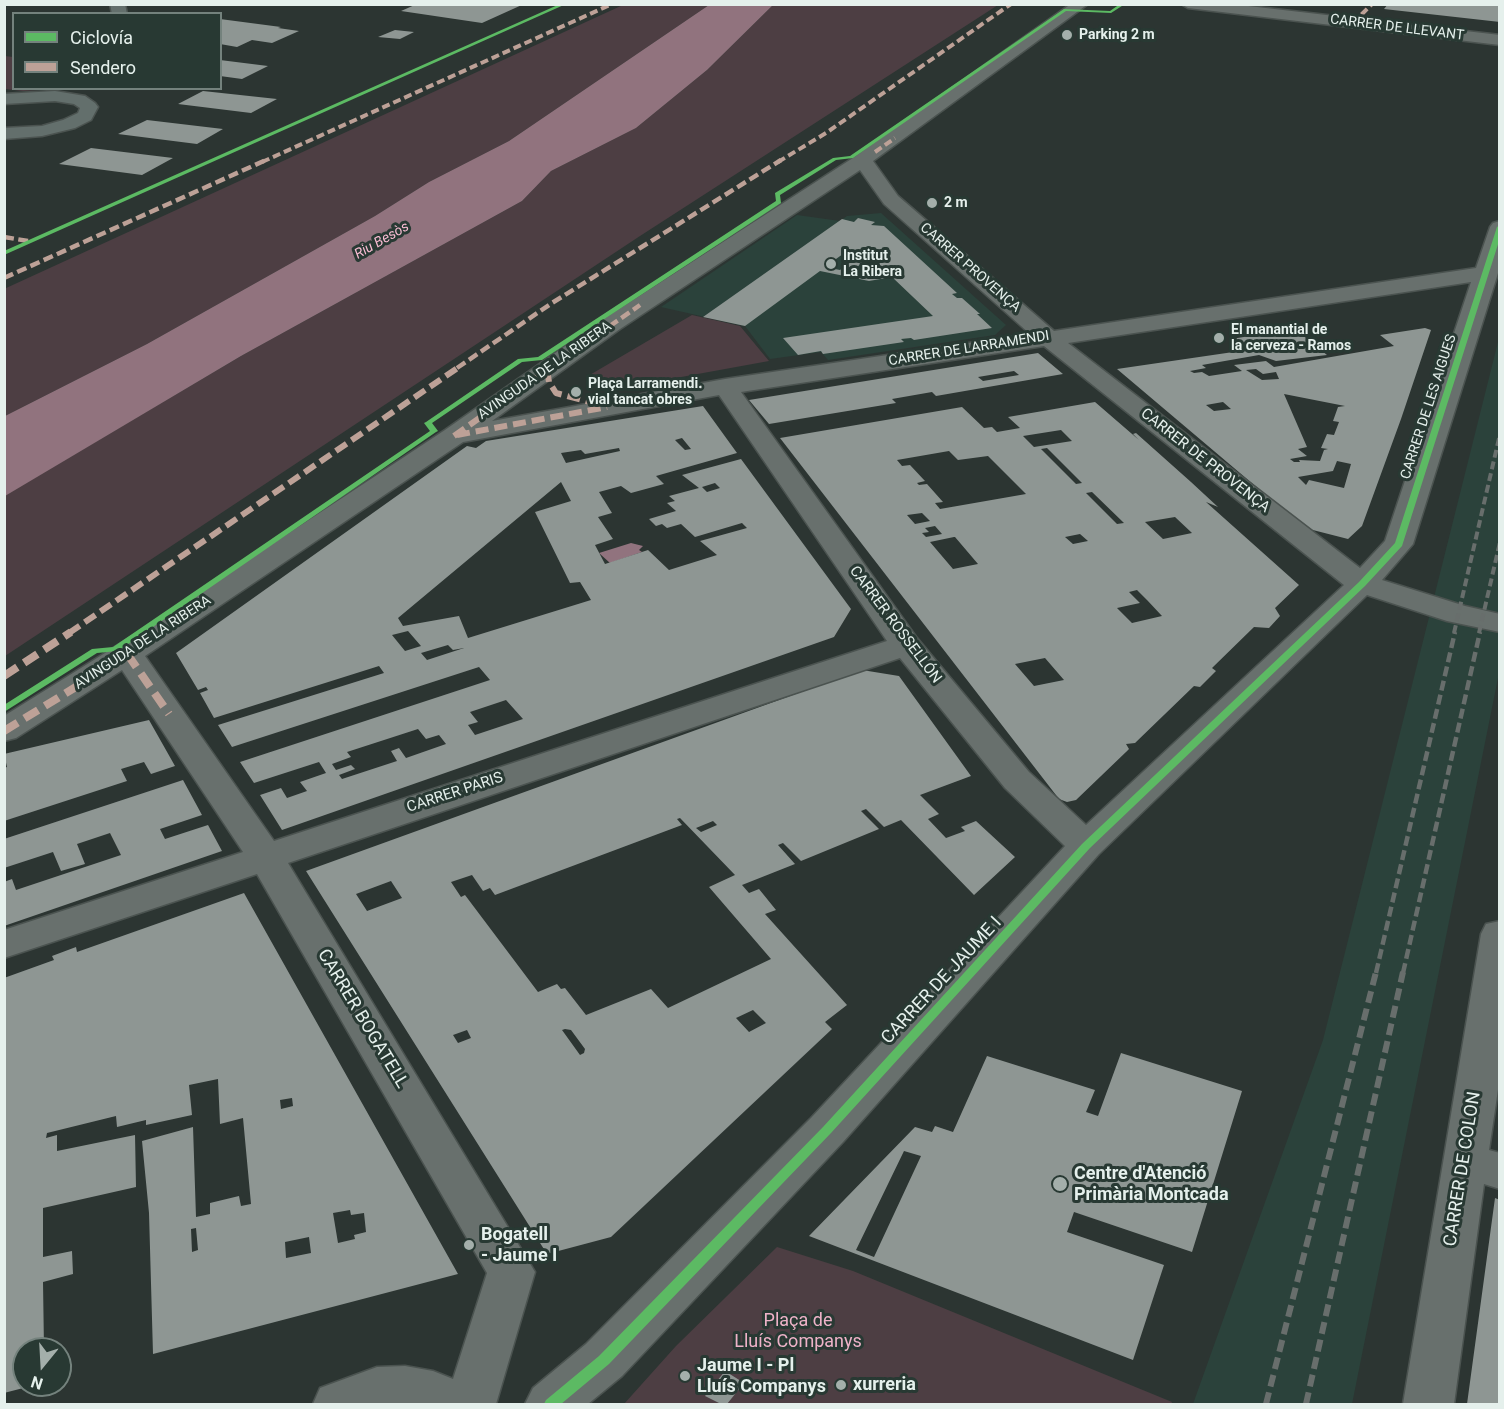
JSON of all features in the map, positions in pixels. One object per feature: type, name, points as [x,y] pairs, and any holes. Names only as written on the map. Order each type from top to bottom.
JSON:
[{"type":"street","name":"AVINGUDA DE LA RIBERA","points":[[4,731],[128,655],[454,436],[548,369],[822,185],[863,160],[1081,4]]},
{"type":"street","name":"CARRER DE LLEVANT","points":[[1188,4],[1500,40]]},
{"type":"street","points":[[1353,23],[1372,4]]},
{"type":"street","points":[[6,98],[85,93],[89,111],[69,124],[7,135]]},
{"type":"street","name":"CARRER PROVENÇA","points":[[863,160],[891,200],[1049,336]]},
{"type":"street","name":"CARRER PROVENÇA","points":[[822,185],[857,190],[891,200]]},
{"type":"street","name":"CARRER DE LES AIGUES","points":[[1362,584],[1399,544],[1500,227]]},
{"type":"street","name":"CARRER DE LARRAMENDI","points":[[454,436],[725,386],[1049,336],[1486,273]]},
{"type":"street","name":"CARRER DE PROVENÇA","points":[[1049,336],[1062,350],[1362,584]]},
{"type":"street","points":[[548,369],[549,382],[556,393],[607,407]]},
{"type":"street","name":"CARRER ROSSELLÓN","points":[[725,386],[906,645],[1017,780],[1086,846]]},
{"type":"street","points":[[1362,584],[1458,614],[1500,622]]},
{"type":"street","name":"CARRER DE JAUME I","points":[[551,1404],[604,1360],[827,1130],[1086,846],[1362,584]]},
{"type":"street","name":"CARRER PARIS","points":[[4,944],[906,645]]},
{"type":"street","name":"CARRER BOGATELL","points":[[128,655],[265,856],[511,1272],[471,1404]]},
{"type":"street","name":"CARRER DE COLON","points":[[1428,1404],[1482,1165],[1500,934]]},
{"type":"street","points":[[338,1404],[377,1390],[405,1389],[433,1394],[451,1404]]},
{"type":"shaded area","name":"Institut La Ribera","points":[[881,213],[1006,325],[995,335],[828,360],[821,352],[770,359],[745,326],[661,307],[797,215],[840,221],[847,216]]},
{"type":"shaded area","points":[[1499,338],[1499,673],[1352,1404],[1193,1404],[1323,1040]]},
{"type":"green space","points":[[623,5],[709,5],[509,141],[429,182],[375,216],[147,344],[5,416],[4,289]]},
{"type":"green space","points":[[773,5],[998,5],[640,236],[5,656],[4,496],[241,356],[522,201],[551,171],[636,128],[707,70]]},
{"type":"green space","points":[[5,56],[12,57],[12,90],[5,89]]},
{"type":"green space","points":[[692,315],[740,326],[769,361],[610,390],[588,376]]},
{"type":"green space","name":"Plaça de Lluís Companys","points":[[777,1247],[853,1271],[1172,1402],[1171,1404],[624,1404],[676,1346]]},
{"type":"water","name":"Riu Besòs","points":[[709,5],[773,5],[707,70],[636,128],[551,171],[522,201],[241,356],[5,496],[5,416],[147,344],[375,216],[429,182],[509,141]]},
{"type":"water","points":[[631,543],[643,546],[639,550],[642,552],[610,563],[599,553]]},
{"type":"building","points":[[417,4],[524,4],[482,23],[401,11]]},
{"type":"building","points":[[1388,4],[1500,4],[1500,22],[1384,9]]},
{"type":"building","points":[[222,19],[299,31],[272,43],[252,40],[237,47],[222,44]]},
{"type":"building","points":[[395,30],[414,32],[400,39],[378,37]]},
{"type":"building","points":[[222,60],[268,66],[242,79],[222,76]]},
{"type":"building","points":[[203,91],[277,99],[251,113],[178,104]]},
{"type":"building","points":[[147,120],[223,129],[197,144],[118,134]]},
{"type":"building","points":[[91,148],[173,158],[142,175],[59,164]]},
{"type":"building","points":[[858,218],[875,222],[871,225],[884,226],[957,293],[952,294],[957,298],[962,298],[992,328],[914,340],[901,339],[904,342],[823,354],[821,351],[798,355],[783,338],[933,316],[892,277],[869,281],[820,271],[745,326],[703,317],[842,219],[854,222]],"holes":[[[847,251],[869,256],[858,257],[840,270],[825,267]],[[873,260],[884,270],[859,274],[850,272],[865,261]]]},
{"type":"building","points":[[1425,328],[1431,330],[1362,526],[1348,539],[1305,528],[1117,369],[1247,350],[1231,339],[1295,329],[1327,355],[1276,361],[1259,355],[1202,365],[1206,368],[1190,371],[1202,372],[1209,376],[1242,371],[1234,365],[1266,361],[1274,367],[1394,346],[1380,335]],"holes":[[[1256,369],[1263,374],[1276,372],[1279,379],[1262,380],[1246,370]],[[1284,394],[1345,406],[1338,407],[1333,421],[1339,422],[1334,435],[1327,434],[1321,448],[1328,449],[1324,450],[1320,461],[1299,460],[1300,462],[1294,462],[1290,459],[1307,456],[1298,449],[1307,447]],[[1223,402],[1231,409],[1214,411],[1206,405]],[[1337,461],[1351,464],[1344,488],[1309,480],[1306,485],[1298,477],[1333,471]]]},
{"type":"building","points":[[1340,343],[1345,348],[1328,350],[1322,346]]},
{"type":"building","points":[[1038,353],[1063,374],[936,396],[932,392],[892,399],[896,403],[769,424],[749,400]],"holes":[[[1014,371],[1019,375],[983,381],[978,377]]]},
{"type":"building","points":[[1095,402],[1139,440],[1133,434],[1136,433],[1191,482],[1218,507],[1206,502],[1299,585],[1275,608],[1280,616],[1269,628],[1254,627],[1212,668],[1216,671],[1200,687],[1194,686],[1135,743],[1126,744],[1129,749],[1126,752],[1076,800],[1067,802],[1059,799],[780,438],[962,407],[984,428],[992,427],[997,432],[1020,428],[1008,417]],"holes":[[[1061,430],[1072,441],[1034,447],[1023,436]],[[1047,448],[1082,483],[1076,484],[1041,449]],[[949,451],[958,460],[988,456],[1026,494],[940,509],[935,503],[943,502],[927,484],[917,483],[925,481],[910,465],[902,466],[897,460]],[[1092,492],[1124,523],[1117,524],[1086,493]],[[922,513],[930,521],[915,524],[907,515]],[[1175,517],[1192,533],[1163,539],[1145,522]],[[935,526],[942,534],[926,537],[922,533],[929,532],[925,528]],[[1080,534],[1088,541],[1073,544],[1065,537]],[[955,537],[978,564],[953,569],[930,542]],[[1137,590],[1162,616],[1132,623],[1117,608],[1140,603],[1129,592]],[[1045,658],[1064,680],[1034,686],[1015,664]]]},
{"type":"building","points":[[703,406],[737,453],[656,476],[664,484],[631,493],[621,486],[599,492],[612,513],[598,517],[613,539],[595,545],[605,564],[648,550],[669,570],[717,555],[700,541],[747,528],[742,523],[695,537],[681,524],[667,528],[662,524],[656,526],[649,519],[676,511],[667,503],[675,501],[669,496],[699,488],[682,475],[741,459],[851,609],[834,637],[282,830],[260,795],[281,788],[287,798],[307,791],[300,782],[326,773],[319,762],[254,783],[240,762],[490,680],[479,667],[232,747],[218,725],[384,673],[379,666],[214,718],[200,693],[208,690],[206,687],[198,690],[176,653],[467,446],[476,448],[486,441]],"holes":[[[682,438],[691,449],[685,450],[675,440]],[[619,448],[620,451],[566,463],[561,453],[581,450],[585,454]],[[561,482],[571,501],[535,512],[570,583],[580,582],[591,600],[468,638],[459,616],[403,626],[398,618]],[[715,483],[720,488],[707,492],[702,487]],[[408,631],[421,646],[405,651],[392,635]],[[448,645],[453,650],[464,648],[427,660],[421,653]],[[506,700],[523,719],[475,735],[468,725],[478,722],[470,712]],[[418,729],[426,739],[439,735],[446,744],[406,758],[399,748],[391,751],[397,761],[342,779],[339,775],[355,769],[351,765],[336,770],[332,764],[351,757],[347,752]]]},
{"type":"building","points":[[862,670],[899,676],[971,776],[920,795],[939,814],[928,819],[946,838],[965,831],[961,827],[976,821],[1015,857],[974,895],[901,820],[884,827],[866,809],[861,811],[879,829],[801,861],[783,843],[778,845],[795,864],[742,885],[749,893],[759,889],[776,910],[765,914],[847,1005],[825,1022],[832,1029],[611,1237],[547,1254],[306,871]],"holes":[[[680,818],[735,875],[709,887],[771,959],[668,1008],[651,989],[586,1015],[565,988],[561,989],[557,984],[538,992],[465,895],[461,897],[451,882],[472,875],[483,891],[490,888],[495,895],[682,825],[677,819]],[[713,821],[717,825],[701,832],[696,828]],[[391,881],[402,898],[367,911],[356,894]],[[753,1010],[766,1023],[749,1032],[736,1018]],[[467,1030],[471,1038],[458,1043],[453,1035]],[[562,1030],[571,1030],[585,1049],[580,1055]]]},
{"type":"building","points":[[149,720],[175,766],[151,774],[144,762],[121,769],[127,781],[4,821],[4,768],[7,767],[4,754]]},
{"type":"building","points":[[183,780],[202,815],[160,829],[165,839],[208,825],[222,851],[4,926],[4,882],[12,879],[16,890],[121,855],[110,833],[77,844],[85,864],[61,871],[53,852],[4,868],[4,839]]},
{"type":"building","points":[[244,893],[458,1274],[153,1354],[149,1213],[142,1141],[193,1127],[196,1217],[210,1214],[210,1203],[239,1196],[241,1206],[251,1204],[243,1118],[220,1124],[218,1079],[189,1085],[192,1115],[146,1125],[146,1120],[117,1127],[116,1116],[47,1133],[46,1138],[57,1135],[57,1151],[135,1135],[136,1187],[43,1208],[43,1257],[72,1251],[73,1274],[43,1282],[44,1337],[12,1337],[12,1391],[4,1393],[4,978],[54,960],[52,956],[76,947],[77,952]],"holes":[[[292,1098],[293,1106],[281,1109],[280,1100]],[[350,1210],[351,1215],[364,1213],[366,1232],[354,1235],[355,1239],[338,1243],[333,1213]],[[196,1228],[198,1250],[192,1252],[191,1229]],[[309,1237],[311,1253],[286,1258],[285,1242]]]},
{"type":"building","name":"Centre d'Atenció Primària Montcada","points":[[1121,1053],[1242,1091],[1192,1252],[1074,1212],[1067,1232],[1164,1265],[1133,1360],[809,1236],[915,1127],[932,1132],[935,1126],[953,1132],[987,1056],[1095,1090],[1086,1112],[1098,1116]],"holes":[[[904,1151],[921,1156],[874,1257],[856,1250]]]},
{"type":"building","points":[[1495,1198],[1500,1200],[1500,1404],[1467,1404]]},
{"type":"building","points":[[725,1371],[744,1383],[727,1404],[721,1404],[705,1396]]},
{"type":"railway","points":[[1454,633],[1500,434]]},
{"type":"railway","points":[[1479,633],[1500,542]]},
{"type":"railway","points":[[1376,973],[1455,632]]},
{"type":"railway","points":[[1403,973],[1480,632]]},
{"type":"railway","points":[[1266,1404],[1376,972]]},
{"type":"railway","points":[[1306,1404],[1403,972]]},
{"type":"marked path","points":[[4,278],[612,4]]},
{"type":"marked path","points":[[4,676],[158,574],[552,303],[709,203],[826,133],[1011,4]]},
{"type":"marked path","points":[[1353,23],[1372,4]]},
{"type":"marked path","points":[[875,152],[895,138]]},
{"type":"marked path","points":[[4,237],[28,241]]},
{"type":"marked path","points":[[454,436],[640,305]]},
{"type":"marked path","points":[[547,369],[549,382],[556,393],[601,405]]},
{"type":"marked path","points":[[457,435],[607,407]]},
{"type":"marked path","points":[[4,731],[128,655],[169,714]]},
{"type":"cycle path","points":[[4,253],[564,4]]},
{"type":"cycle path","points":[[4,709],[95,651],[115,649],[434,431],[428,423],[520,360],[540,359],[779,202],[777,194],[835,159],[851,157],[1065,10],[1111,12],[1123,4]]},
{"type":"cycle path","points":[[551,1404],[604,1360],[827,1130],[1086,846],[1362,584],[1399,544],[1500,227]]},
{"type":"place","name":"Parking 2 m","points":[[1067,35]]},
{"type":"place","name":"2 m","points":[[932,203]]},
{"type":"place","name":"Institut La Ribera","points":[[831,264]]},
{"type":"place","name":"El manantial de la cerveza - Ramos","points":[[1219,338]]},
{"type":"place","name":"Plaça Larramendi. vial tancat obres","points":[[576,392]]},
{"type":"place","name":"Centre d'Atenció Primària Montcada","points":[[1060,1184]]},
{"type":"place","name":"Bogatell - Jaume I","points":[[469,1245]]},
{"type":"place","name":"Jaume I - Pl Lluís Companys","points":[[685,1376]]},
{"type":"place","name":"xurreria","points":[[841,1385]]}]
